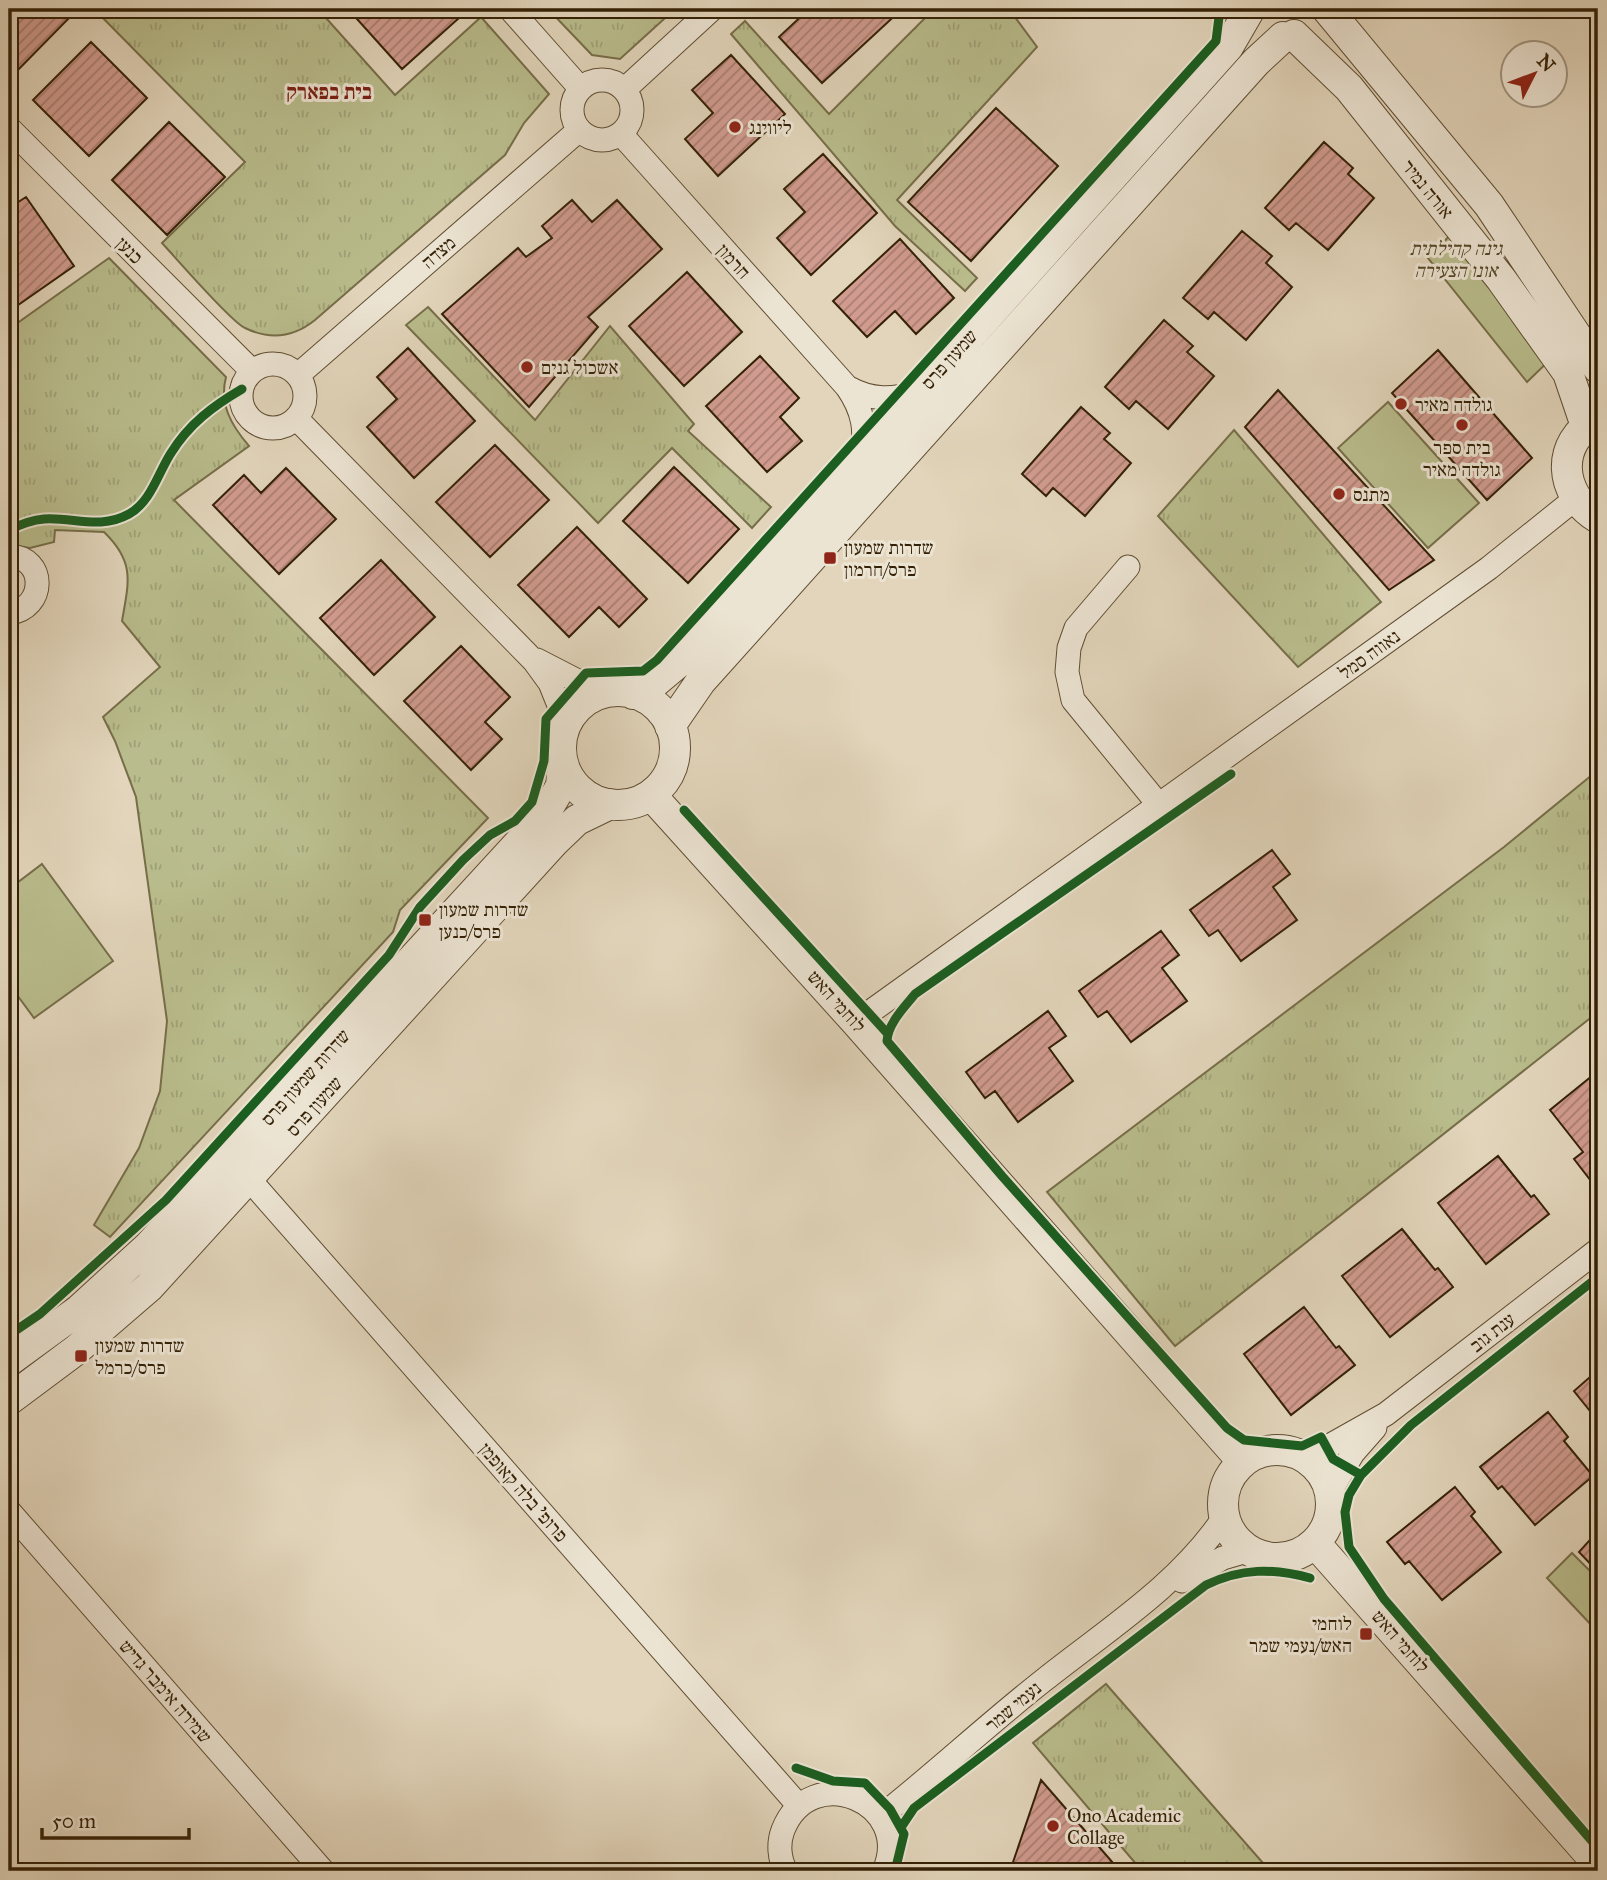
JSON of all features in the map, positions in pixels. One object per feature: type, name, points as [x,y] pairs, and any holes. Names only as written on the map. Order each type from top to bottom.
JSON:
[{"type":"street","points":[[510,9],[580,88]]},
{"type":"street","points":[[625,89],[712,9]]},
{"type":"street","name":"אורה נמיר","points":[[1251,9],[1265,30],[1289,36],[1349,88],[1501,279],[1568,373],[1592,423]]},
{"type":"street","name":"שמעון פרס","points":[[618,694],[648,688],[679,663],[1228,47],[1251,9]]},
{"type":"street","name":"שמעון פרס","points":[[670,726],[701,681],[1256,62],[1289,36],[1311,25],[1319,9]]},
{"type":"street","name":"אורה נמיר","points":[[1327,9],[1489,205],[1598,368]]},
{"type":"street","points":[[607,79],[625,89],[630,97],[632,117],[621,134],[612,139],[594,139],[579,130],[572,113],[575,96],[580,88],[588,82],[607,79]]},
{"type":"street","name":"מצדה","points":[[298,375],[579,130]]},
{"type":"street","name":"חרמון","points":[[621,134],[847,387],[862,416],[865,433],[860,459]]},
{"type":"street","name":"כנען","points":[[14,141],[252,371]]},
{"type":"street","points":[[276,364],[298,375],[305,392],[305,402],[296,418],[278,428],[258,424],[250,418],[241,399],[242,389],[252,371],[276,364]]},
{"type":"street","name":"חרמון","points":[[847,387],[876,398],[890,399],[919,392]]},
{"type":"street","points":[[296,418],[526,653],[550,683],[567,725]]},
{"type":"street","points":[[1592,423],[1576,437],[1566,461],[1569,487],[1575,499],[1598,518]]},
{"type":"street","name":"נאווה סמל","points":[[856,1022],[1489,568],[1575,499]]},
{"type":"street","points":[[9,556],[30,564],[38,580],[34,599],[28,606],[9,613]]},
{"type":"street","points":[[1128,567],[1076,628],[1069,648],[1067,672],[1073,700],[1159,805]]},
{"type":"street","points":[[526,653],[618,694],[655,705],[670,726],[675,740],[671,770],[651,795],[625,805],[610,804],[586,795],[570,778],[561,747],[567,725],[582,704],[618,694]]},
{"type":"street","name":"שדרות שמעון פרס","points":[[15,1355],[112,1282],[188,1205],[543,817],[561,786],[564,763]]},
{"type":"street","name":"לוחמי האש","points":[[651,795],[856,1022],[1243,1461]]},
{"type":"street","name":"שמעון פרס","points":[[9,1400],[76,1350],[149,1287],[562,835],[592,811],[610,804]]},
{"type":"street","name":"פרופ' בלה קאופמן","points":[[249,1179],[799,1806]]},
{"type":"street","name":"ענת גוב","points":[[1306,1459],[1386,1415],[1598,1250]]},
{"type":"street","name":"ענת גוב","points":[[1330,1492],[1353,1453],[1386,1415]]},
{"type":"street","points":[[1280,1450],[1306,1459],[1325,1479],[1330,1492],[1329,1519],[1315,1543],[1287,1557],[1272,1558],[1250,1550],[1232,1534],[1225,1516],[1223,1496],[1227,1484],[1243,1461],[1266,1451],[1280,1450]]},
{"type":"street","name":"שמירה אימבר גדיש","points":[[9,1511],[323,1871]]},
{"type":"street","name":"נעמי שמר","points":[[880,1817],[1042,1681],[1149,1600],[1207,1544],[1225,1516]]},
{"type":"street","name":"לוחמי האש","points":[[1315,1543],[1598,1864]]},
{"type":"street","name":"נעמי שמר","points":[[1149,1600],[1223,1558],[1250,1550]]},
{"type":"street","points":[[786,1871],[780,1849],[788,1818],[799,1806],[812,1798],[842,1794],[870,1805],[880,1817],[890,1847],[884,1871]]},
{"type":"green space","points":[[94,9],[318,9],[395,95],[481,17],[549,94],[524,123],[505,155],[315,320],[290,333],[264,334],[238,323],[162,243],[245,162]]},
{"type":"green space","points":[[548,9],[675,9],[620,59],[592,55]]},
{"type":"green space","points":[[934,9],[1009,9],[1037,47],[897,200],[977,278],[965,291],[895,226],[731,34],[745,21],[829,114]]},
{"type":"green space","name":"גינה קהילתית אונו הצעירה","points":[[1458,227],[1555,355],[1527,382],[1428,258]]},
{"type":"green space","points":[[109,258],[226,377],[224,396],[228,414],[249,446],[174,500],[488,818],[400,910],[393,932],[110,1237],[94,1225],[139,1148],[160,1091],[167,1021],[136,797],[103,717],[160,667],[122,621],[128,583],[125,563],[121,553],[104,532],[55,530],[54,542],[30,548],[9,545],[9,329]]},
{"type":"green space","points":[[428,307],[535,420],[610,326],[694,424],[688,431],[771,507],[752,528],[672,448],[598,523],[406,325]]},
{"type":"green space","points":[[1388,402],[1479,503],[1428,548],[1338,448]]},
{"type":"green space","points":[[1234,430],[1381,602],[1298,667],[1158,516]]},
{"type":"green space","points":[[1598,770],[1598,1012],[1175,1346],[1047,1192],[1504,847]]},
{"type":"green space","points":[[42,864],[113,961],[34,1018],[9,984],[9,889]]},
{"type":"green space","points":[[1572,1553],[1598,1579],[1598,1626],[1595,1629],[1547,1578]]},
{"type":"green space","points":[[1106,1684],[1270,1871],[1142,1871],[1033,1743]]},
{"type":"building","points":[[9,9],[62,9],[70,17],[9,79]]},
{"type":"building","points":[[348,9],[469,9],[402,69]]},
{"type":"building","points":[[809,9],[902,9],[822,83],[779,37]]},
{"type":"building","points":[[91,42],[147,98],[89,156],[33,100]]},
{"type":"building","name":"ליווינג","points":[[731,55],[785,114],[718,176],[685,139],[713,113],[692,90]]},
{"type":"building","points":[[996,108],[1058,166],[971,261],[908,202]]},
{"type":"building","points":[[169,122],[225,177],[167,235],[112,180]]},
{"type":"building","points":[[1324,142],[1353,168],[1348,174],[1374,198],[1328,250],[1296,223],[1289,230],[1265,208]]},
{"type":"building","name":"ליווינג","points":[[823,154],[877,213],[811,275],[777,238],[805,212],[784,189]]},
{"type":"building","points":[[26,197],[74,266],[18,305],[9,292],[9,208]]},
{"type":"building","name":"אשכול גנים","points":[[572,200],[592,222],[617,200],[662,249],[588,317],[598,327],[529,407],[442,314],[518,248],[526,257],[552,238],[542,226]]},
{"type":"building","points":[[1242,231],[1272,256],[1266,263],[1292,287],[1246,340],[1214,312],[1208,319],[1183,298]]},
{"type":"building","points":[[900,239],[954,298],[916,334],[895,311],[867,337],[833,301]]},
{"type":"building","points":[[687,272],[742,332],[684,386],[629,326]]},
{"type":"building","points":[[1164,320],[1193,346],[1187,352],[1214,376],[1168,429],[1136,401],[1129,409],[1105,387]]},
{"type":"building","points":[[408,348],[475,421],[414,478],[367,427],[397,399],[377,377]]},
{"type":"building","name":"בית ספר גולדה מאיר","points":[[1438,350],[1532,458],[1487,500],[1392,393]]},
{"type":"building","points":[[760,356],[799,398],[780,417],[802,441],[767,472],[706,406]]},
{"type":"building","name":"מתנס","points":[[1278,390],[1434,560],[1389,590],[1245,427]]},
{"type":"building","points":[[1081,407],[1110,433],[1104,439],[1131,463],[1085,516],[1053,488],[1046,496],[1022,474]]},
{"type":"building","points":[[495,445],[549,500],[490,557],[436,502]]},
{"type":"building","points":[[674,467],[739,529],[688,583],[623,521]]},
{"type":"building","points":[[286,468],[336,519],[279,574],[213,505],[244,475],[261,493]]},
{"type":"building","points":[[577,527],[647,599],[619,627],[599,607],[569,637],[518,585]]},
{"type":"building","points":[[381,560],[435,617],[374,675],[320,618]]},
{"type":"building","points":[[461,646],[510,697],[485,722],[502,739],[471,770],[404,701]]},
{"type":"building","points":[[1272,850],[1290,874],[1273,887],[1297,920],[1241,961],[1218,930],[1209,936],[1190,910]]},
{"type":"building","points":[[1161,931],[1179,955],[1162,968],[1187,1001],[1131,1042],[1107,1011],[1098,1017],[1079,991]]},
{"type":"building","points":[[1048,1011],[1066,1036],[1049,1048],[1073,1081],[1018,1122],[995,1091],[985,1098],[966,1072]]},
{"type":"building","points":[[1598,1071],[1598,1190],[1574,1159],[1583,1152],[1550,1110]]},
{"type":"building","points":[[1498,1156],[1531,1197],[1534,1195],[1549,1214],[1486,1264],[1438,1203]]},
{"type":"building","points":[[1402,1229],[1435,1270],[1438,1268],[1453,1287],[1390,1337],[1342,1276]]},
{"type":"building","points":[[1304,1307],[1336,1348],[1339,1346],[1355,1365],[1291,1415],[1244,1354]]},
{"type":"building","points":[[1598,1370],[1598,1421],[1574,1391]]},
{"type":"building","points":[[1548,1412],[1568,1437],[1564,1441],[1593,1476],[1535,1525],[1502,1486],[1498,1489],[1480,1467]]},
{"type":"building","points":[[1455,1487],[1475,1512],[1471,1516],[1501,1552],[1442,1600],[1409,1561],[1405,1564],[1387,1542]]},
{"type":"building","points":[[1598,1531],[1598,1572],[1579,1552]]},
{"type":"building","name":"Ono Academic Collage","points":[[1041,1780],[1120,1871],[1010,1871]]},
{"type":"cycle path","points":[[9,1335],[40,1314],[166,1200],[389,955],[420,907],[463,860],[490,835],[515,821],[532,802],[544,761],[546,719],[586,673],[643,671],[657,660],[1216,41],[1219,17]]},
{"type":"cycle path","points":[[9,530],[39,520],[97,522],[118,519],[129,514],[149,495],[171,453],[194,424],[242,389]]},
{"type":"cycle path","points":[[1231,774],[915,994],[893,1022],[887,1041],[1002,1176],[1227,1428],[1244,1440],[1302,1446],[1321,1437],[1333,1459],[1361,1475]]},
{"type":"cycle path","points":[[684,810],[887,1033]]},
{"type":"cycle path","points":[[1598,1277],[1411,1425],[1361,1475],[1349,1495],[1345,1512],[1349,1547],[1384,1599],[1598,1848]]},
{"type":"cycle path","points":[[902,1826],[914,1808],[1206,1585],[1232,1575],[1257,1571],[1283,1572],[1310,1578]]},
{"type":"cycle path","points":[[796,1768],[833,1781],[865,1783],[890,1809],[904,1834],[895,1871]]},
{"type":"place","name":"ליווינג","points":[[735,127]]},
{"type":"place","name":"אשכול גנים","points":[[527,367]]},
{"type":"place","name":"גולדה מאיר","points":[[1401,404]]},
{"type":"place","name":"בית ספר גולדה מאיר","points":[[1462,425]]},
{"type":"place","name":"מתנס","points":[[1339,494]]},
{"type":"place","name":"שדרות שמעון פרס/חרמון","points":[[830,558]]},
{"type":"place","name":"שדרות שמעון פרס/כנען","points":[[425,920]]},
{"type":"place","name":"שדרות שמעון פרס/כרמל","points":[[81,1356]]},
{"type":"place","name":"לוחמי האש/נעמי שמר","points":[[1366,1634]]},
{"type":"place","name":"Ono Academic Collage","points":[[1053,1826]]},
{"type":"district","name":"בית בפארק","points":[[329,92]]}]
